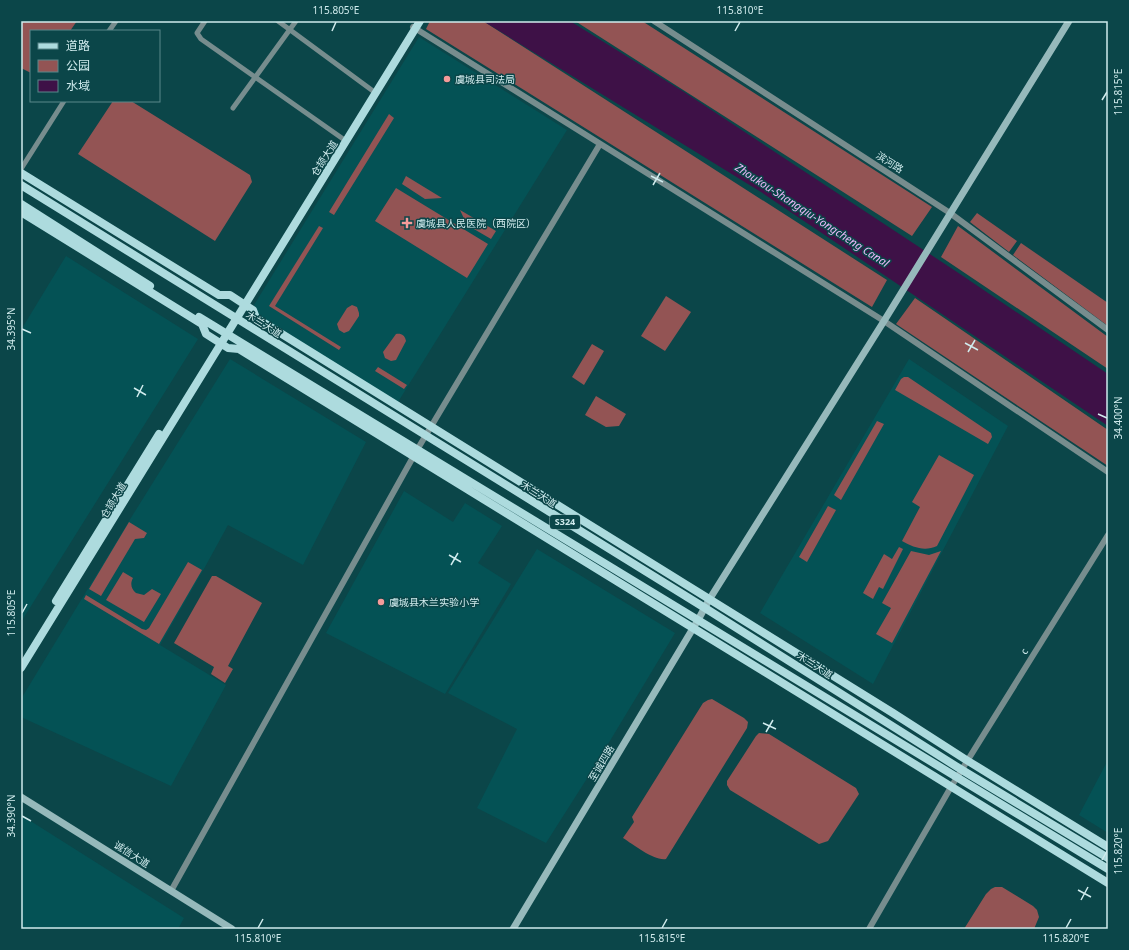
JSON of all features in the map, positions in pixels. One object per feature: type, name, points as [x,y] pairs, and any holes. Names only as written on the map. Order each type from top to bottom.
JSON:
[{"type":"main road","name":"仓颉大道","points":[[344,140],[373,91],[415,26],[420,21]]},
{"type":"main road","name":"至诚四路","points":[[513,929],[709,600],[904,289],[1069,21]]},
{"type":"main road","name":"仓颉大道","points":[[21,658],[415,26]]},
{"type":"main road","points":[[21,173],[219,295],[230,295],[253,310],[256,318],[1108,847]]},
{"type":"main road","name":"木兰大道","points":[[21,185],[705,608],[962,770],[1108,858]]},
{"type":"main road","name":"S324","points":[[21,204],[415,453],[698,620],[1108,869]]},
{"type":"main road","points":[[21,212],[202,324],[206,334],[218,342],[228,348],[239,349],[415,453],[693,629],[1108,883]]},
{"type":"main road","name":"仓颉大道","points":[[21,668],[218,342]]},
{"type":"main road","name":"诚信大道","points":[[21,797],[232,929]]},
{"type":"street","points":[[110,30],[116,21]]},
{"type":"street","points":[[205,21],[198,33],[202,38],[344,140]]},
{"type":"street","points":[[278,21],[373,91]]},
{"type":"street","points":[[232,108],[296,21]]},
{"type":"street","name":"滨河路","points":[[654,21],[950,213],[1108,330]]},
{"type":"street","points":[[415,26],[600,144],[884,321],[1108,472]]},
{"type":"street","points":[[21,169],[63,102]]},
{"type":"street","points":[[171,891],[415,453],[600,144]]},
{"type":"street","name":"c","points":[[869,929],[951,787],[1108,536]]},
{"type":"shaded area","name":"虞城县人民医院（西院区）","points":[[419,37],[567,130],[398,402],[258,316],[254,305]]},
{"type":"shaded area","points":[[66,256],[198,339],[21,622],[21,330]]},
{"type":"shaded area","points":[[230,359],[366,442],[303,565],[228,525],[160,645],[226,685],[171,786],[21,717],[21,699],[129,521]]},
{"type":"shaded area","points":[[909,359],[1008,426],[873,684],[760,613]]},
{"type":"shaded area","points":[[404,491],[453,522],[465,503],[502,526],[478,563],[511,584],[445,694],[326,633]]},
{"type":"shaded area","points":[[537,549],[675,633],[593,769],[546,843],[477,808],[517,729],[448,693]]},
{"type":"shaded area","points":[[1108,760],[1108,833],[1079,815]]},
{"type":"shaded area","points":[[21,815],[184,918],[178,929],[21,929]]},
{"type":"green space","points":[[21,21],[77,21],[71,30],[30,30],[30,72],[21,68]]},
{"type":"green space","points":[[430,21],[483,21],[887,280],[872,307],[426,29]]},
{"type":"green space","points":[[575,21],[642,21],[932,207],[912,236]]},
{"type":"green space","points":[[112,102],[133,102],[250,175],[252,182],[215,241],[78,154]]},
{"type":"green space","points":[[389,114],[394,118],[334,215],[329,212]]},
{"type":"green space","points":[[406,176],[442,198],[425,199],[402,184]]},
{"type":"green space","points":[[396,188],[488,244],[467,278],[375,221]]},
{"type":"green space","points":[[460,210],[496,231],[491,239],[467,225]]},
{"type":"green space","points":[[977,213],[1017,241],[1009,252],[970,222]]},
{"type":"green space","points":[[319,226],[323,228],[275,306],[341,347],[339,350],[269,306]]},
{"type":"green space","points":[[958,226],[1108,337],[1108,369],[941,257]]},
{"type":"green space","points":[[1021,243],[1108,303],[1108,326],[1013,255]]},
{"type":"green space","points":[[666,296],[691,312],[665,351],[641,336]]},
{"type":"green space","points":[[915,298],[1108,430],[1108,466],[896,324]]},
{"type":"green space","points":[[352,305],[357,307],[359,316],[349,331],[344,333],[339,330],[337,324],[347,308]]},
{"type":"green space","points":[[396,334],[400,334],[405,337],[406,341],[396,360],[391,361],[385,358],[383,352]]},
{"type":"green space","points":[[592,344],[604,351],[584,385],[572,377]]},
{"type":"green space","points":[[378,367],[407,385],[404,389],[375,371]]},
{"type":"green space","points":[[908,377],[991,433],[992,437],[988,444],[895,390],[901,379]]},
{"type":"green space","points":[[596,396],[626,414],[619,426],[606,427],[585,415]]},
{"type":"green space","points":[[877,421],[884,424],[841,500],[834,495]]},
{"type":"green space","points":[[939,455],[974,475],[937,546],[923,549],[902,541],[920,507],[912,502]]},
{"type":"green space","points":[[828,506],[836,510],[807,562],[799,557]]},
{"type":"green space","points":[[129,522],[147,533],[144,538],[135,539],[101,596],[89,589]]},
{"type":"green space","points":[[899,547],[903,549],[883,589],[879,587],[873,599],[863,593],[884,554],[892,559]]},
{"type":"green space","points":[[911,551],[929,555],[941,551],[892,643],[876,634],[891,608],[882,603]]},
{"type":"green space","points":[[188,562],[202,570],[159,644],[84,599],[86,595],[146,630],[149,628]]},
{"type":"green space","points":[[123,572],[133,578],[132,586],[136,593],[144,595],[152,589],[161,594],[144,622],[106,600]]},
{"type":"green space","points":[[212,576],[216,576],[262,603],[228,666],[233,669],[225,683],[211,674],[214,667],[174,643]]},
{"type":"green space","points":[[712,699],[744,718],[748,722],[747,728],[666,859],[656,858],[623,838],[634,822],[632,817],[703,703]]},
{"type":"green space","points":[[759,733],[769,734],[856,788],[859,794],[828,841],[819,844],[730,790],[727,785],[727,781]]},
{"type":"green space","points":[[995,887],[1002,887],[1037,910],[1039,917],[1034,929],[964,929],[986,894]]},
{"type":"water","name":"Zhoukou-Shangqiu-Yongcheng Canal","points":[[483,21],[570,21],[684,92],[957,272],[1108,374],[1108,426],[761,192]]},
{"type":"place","name":"虞城县司法局","points":[[447,79]]},
{"type":"place","name":"虞城县人民医院（西院区）","points":[[407,223]]},
{"type":"place","name":"虞城县木兰实验小学","points":[[381,602]]}]
